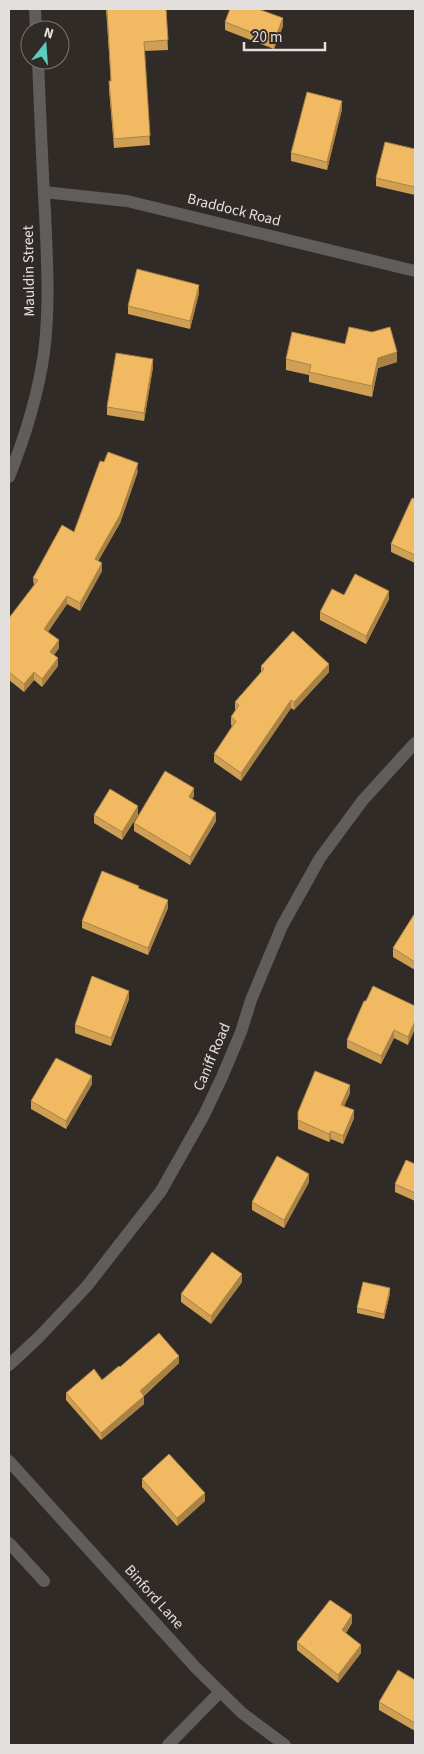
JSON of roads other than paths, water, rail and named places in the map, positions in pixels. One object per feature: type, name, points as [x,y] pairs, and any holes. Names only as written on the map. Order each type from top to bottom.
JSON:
[{"type":"street","name":"Mauldin Street","points":[[9,477],[38,387],[44,352],[47,312],[47,258],[38,70]]},
{"type":"street","name":"Braddock Road","points":[[44,192],[127,200],[415,271]]},
{"type":"street","name":"Caniff Road","points":[[9,1365],[39,1337],[87,1286],[161,1191],[204,1115],[241,1032],[251,1000],[282,926],[320,858],[363,800],[415,743]]},
{"type":"street","name":"Binford Lane","points":[[9,1461],[189,1661],[242,1713],[285,1745]]},
{"type":"street","points":[[9,1543],[44,1581]]},
{"type":"street","points":[[168,1745],[220,1692]]}]
